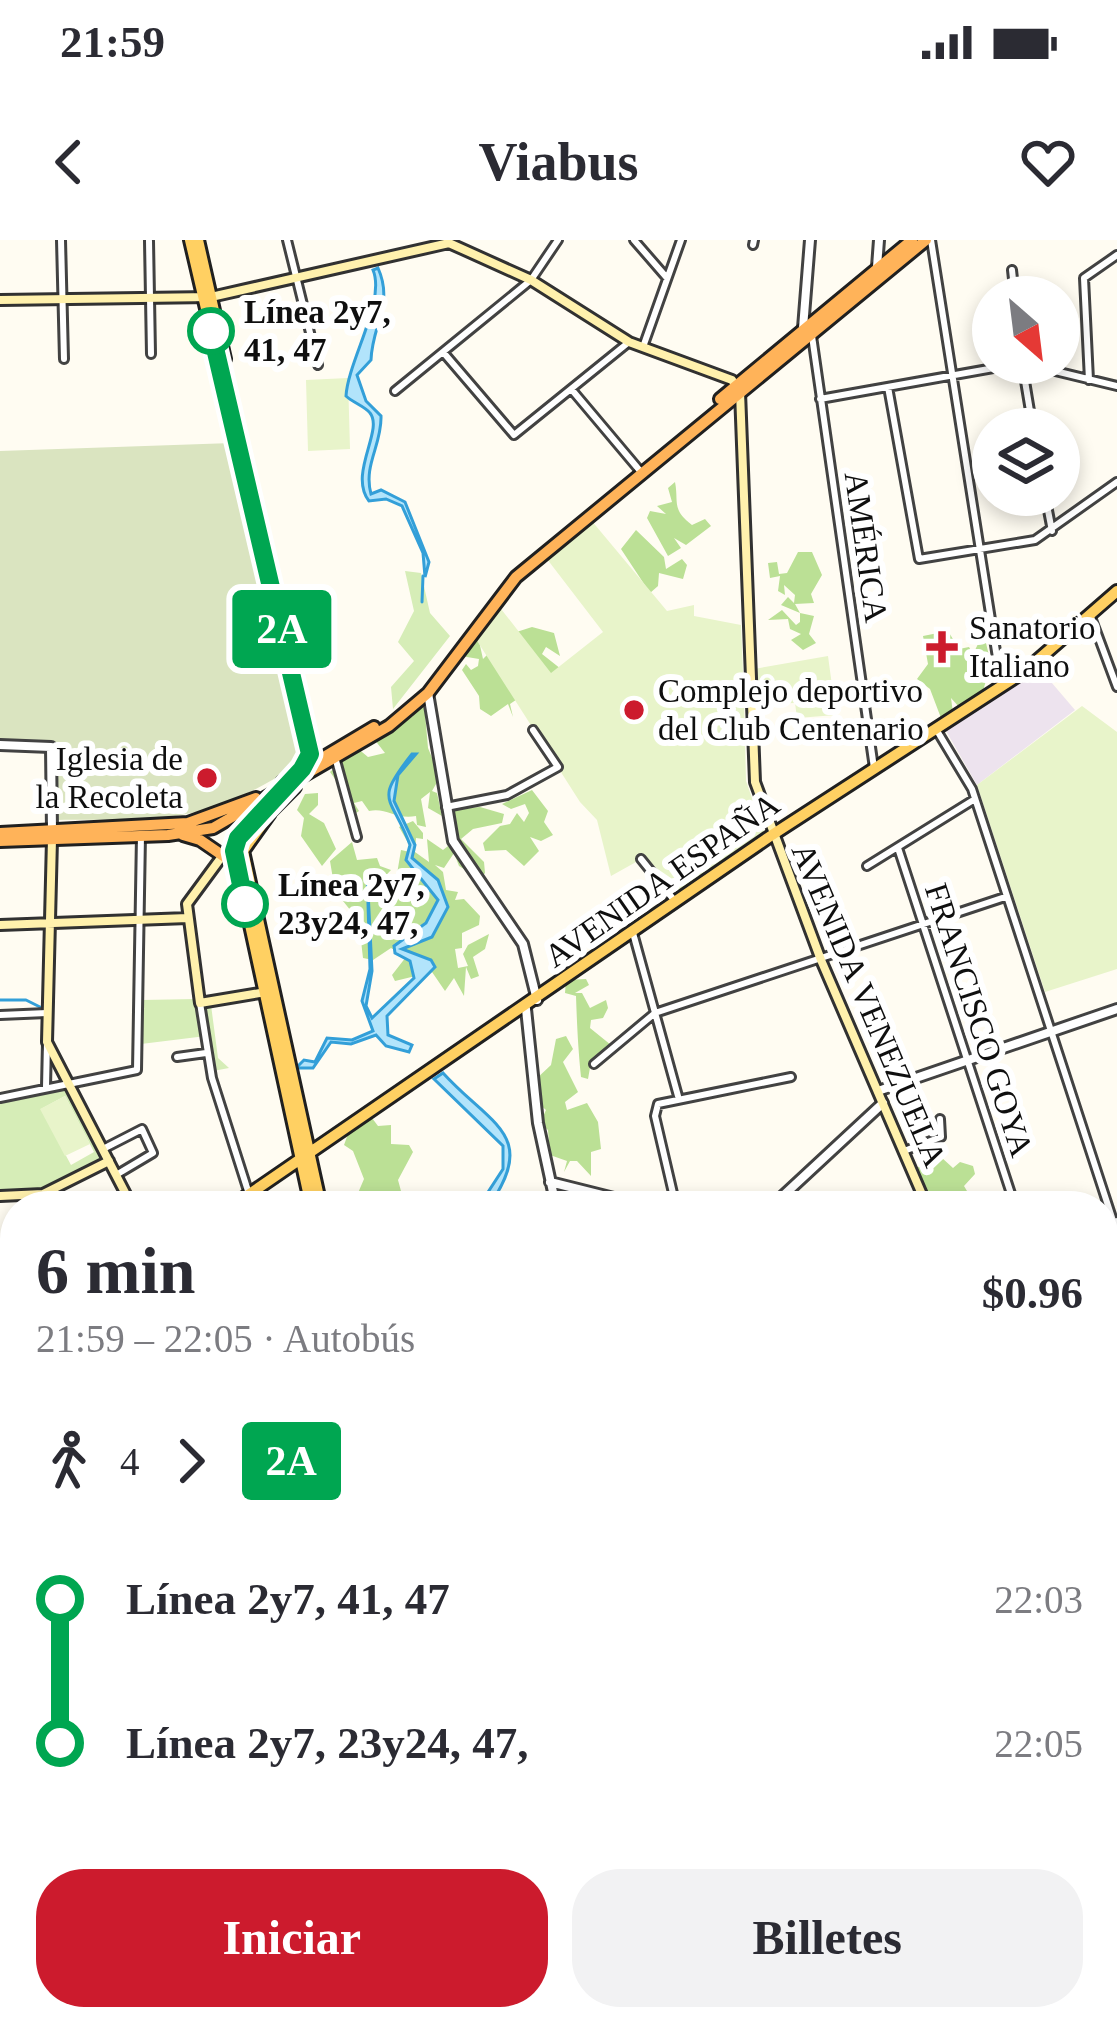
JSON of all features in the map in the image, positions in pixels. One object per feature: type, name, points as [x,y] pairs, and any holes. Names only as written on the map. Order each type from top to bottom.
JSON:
[{"type":"highway","points":[[807,332],[912,240]]},
{"type":"highway","points":[[52,834],[168,835],[226,824],[410,703],[511,573],[807,332],[928,240]]},
{"type":"highway","points":[[0,837],[204,820],[240,807],[335,757],[399,719],[428,693],[516,577],[639,470]]},
{"type":"highway","points":[[272,810],[307,770]]},
{"type":"highway","points":[[168,835],[206,844],[238,866]]},
{"type":"main road","points":[[194,240],[315,747],[307,770],[205,875]]},
{"type":"main road","points":[[0,300],[207,297],[364,266],[450,241],[531,280],[629,343],[728,376],[738,388]]},
{"type":"main road","name":"AVENIDA VENEZUELA","points":[[738,388],[753,772],[821,960],[921,1191]]},
{"type":"main road","name":"AVENIDA ESPAÑA","points":[[254,1191],[531,1005],[772,835],[1001,687],[1117,591]]},
{"type":"main road","points":[[279,791],[240,842],[238,866],[316,1191]]},
{"type":"main road","points":[[52,834],[46,1042],[103,1149],[105,1162],[125,1191]]},
{"type":"main road","points":[[240,842],[268,992]]},
{"type":"main road","points":[[206,844],[211,860],[188,904],[200,1004],[268,992]]},
{"type":"main road","points":[[0,925],[188,919]]},
{"type":"main road","points":[[306,1158],[309,1191]]},
{"type":"main road","points":[[49,1191],[105,1162]]},
{"type":"street","points":[[62,240],[64,358]]},
{"type":"street","points":[[287,240],[318,365]]},
{"type":"street","points":[[395,391],[531,280],[558,240]]},
{"type":"street","points":[[634,240],[667,279]]},
{"type":"street","points":[[643,347],[681,240]]},
{"type":"street","points":[[807,332],[810,240]]},
{"type":"street","points":[[878,268],[879,240]]},
{"type":"street","points":[[928,240],[1001,687]]},
{"type":"street","points":[[149,241],[151,355]]},
{"type":"street","points":[[1089,380],[1083,282],[1090,269],[1117,255]]},
{"type":"street","points":[[1012,270],[1013,276]]},
{"type":"street","name":"AMÉRICA","points":[[807,332],[874,768]]},
{"type":"street","points":[[443,352],[509,434],[517,434],[629,343]]},
{"type":"street","points":[[820,399],[972,370]]},
{"type":"street","points":[[1080,378],[1117,386]]},
{"type":"street","points":[[888,386],[919,559],[1018,544],[1052,531],[1117,482]]},
{"type":"street","points":[[572,390],[639,470]]},
{"type":"street","points":[[1050,516],[1052,531]]},
{"type":"street","points":[[1090,614],[1117,687]]},
{"type":"street","points":[[428,693],[457,849],[523,944],[552,1191]]},
{"type":"street","points":[[936,729],[975,799],[1101,1191]]},
{"type":"street","points":[[446,806],[507,795],[558,767],[533,730]]},
{"type":"street","points":[[0,745],[47,744],[52,750],[52,834]]},
{"type":"street","points":[[335,757],[357,836]]},
{"type":"street","points":[[867,866],[975,799]]},
{"type":"street","points":[[0,1098],[136,1070],[141,835]]},
{"type":"street","name":"FRANCISCO GOYA","points":[[898,848],[1010,1191]]},
{"type":"street","points":[[641,859],[676,902]]},
{"type":"street","points":[[594,1064],[655,1013],[1005,897]]},
{"type":"street","points":[[633,933],[679,1096]]},
{"type":"street","points":[[200,1004],[206,1053],[248,1191]]},
{"type":"street","points":[[878,1091],[1117,1009]]},
{"type":"street","points":[[0,1015],[47,1015]]},
{"type":"street","points":[[46,1042],[46,1087]]},
{"type":"street","points":[[177,1057],[206,1053]]},
{"type":"street","points":[[672,1191],[655,1116],[658,1104],[679,1096],[790,1077]]},
{"type":"street","points":[[788,1191],[884,1103]]},
{"type":"street","points":[[904,1151],[942,1136],[940,1119]]},
{"type":"street","points":[[103,1149],[142,1129],[154,1152],[116,1175]]},
{"type":"street","points":[[550,1182],[586,1191]]},
{"type":"shaded area","points":[[1040,669],[1075,710],[977,785],[946,731]]},
{"type":"green space","points":[[348,378],[350,449],[308,451],[306,380]]},
{"type":"green space","points":[[232,443],[303,756],[296,766],[262,786],[207,809],[155,818],[57,820],[55,741],[0,741],[0,451]]},
{"type":"green space","points":[[675,482],[681,514],[692,525],[705,519],[711,526],[686,545],[674,538],[681,548],[668,556],[647,518],[650,511],[666,514],[657,506],[672,502],[668,488]]},
{"type":"green space","name":"Complejo deportivo del Club Centenario","points":[[591,520],[667,611],[694,605],[694,616],[741,625],[744,695],[755,694],[754,669],[828,656],[836,715],[797,718],[795,703],[756,704],[755,697],[744,698],[746,781],[764,832],[681,892],[645,857],[611,876],[597,820],[580,802],[474,636],[498,605],[551,673],[603,632],[547,559]]},
{"type":"green space","points":[[636,530],[664,557],[666,569],[682,559],[687,565],[683,579],[659,573],[658,586],[650,593],[621,549]]},
{"type":"green space","points":[[798,552],[812,552],[822,575],[811,594],[814,603],[795,604],[800,613],[781,605],[788,597],[794,603],[795,595],[784,585],[785,595],[778,591],[780,576],[770,578],[768,563],[777,562],[779,574],[787,573]]},
{"type":"green space","points":[[405,571],[421,573],[430,613],[450,636],[393,709],[391,687],[414,661],[398,642],[414,611]]},
{"type":"green space","points":[[782,610],[796,625],[800,613],[814,616],[809,634],[816,643],[803,650],[791,640],[801,634],[790,629],[788,619],[768,620]]},
{"type":"green space","points":[[532,627],[554,633],[560,656],[546,647],[542,654],[561,669],[510,704],[513,717],[508,704],[491,716],[480,709],[479,696],[462,670],[466,664],[471,670],[478,666],[479,659],[461,656],[462,641],[479,641],[483,659],[507,635]]},
{"type":"green space","points":[[948,631],[959,649],[969,647],[973,654],[978,644],[986,643],[991,664],[982,694],[959,707],[951,698],[953,713],[941,718],[930,689],[917,679],[928,664],[923,636]]},
{"type":"green space","points":[[424,702],[428,748],[440,777],[432,791],[437,793],[442,816],[428,808],[430,792],[421,799],[426,827],[417,825],[416,816],[369,811],[362,801],[354,803],[359,811],[353,815],[353,804],[330,772],[356,747],[368,757],[385,753],[374,739],[400,718],[412,717]]},
{"type":"green space","points":[[1082,706],[1117,732],[1117,969],[1045,992],[977,785]]},
{"type":"green space","points":[[532,790],[548,811],[544,822],[553,835],[541,841],[530,837],[539,851],[524,866],[506,850],[485,851],[483,843],[500,826],[510,824],[517,813],[524,822],[529,813],[525,804],[511,809],[502,804]]},
{"type":"green space","points":[[318,793],[318,805],[309,814],[324,823],[336,849],[322,866],[301,836],[304,818],[297,810],[305,794]]},
{"type":"green space","points":[[480,807],[504,814],[502,823],[473,829],[461,839],[484,862],[485,873],[480,879],[459,866],[454,853],[444,868],[435,865],[443,872],[446,890],[458,892],[455,900],[464,899],[480,916],[479,925],[462,933],[462,948],[455,949],[458,968],[468,966],[463,954],[468,945],[489,934],[485,949],[473,957],[479,976],[471,979],[466,967],[464,996],[454,978],[445,991],[432,972],[395,981],[392,975],[406,957],[391,948],[373,960],[363,958],[360,932],[346,923],[362,913],[360,908],[351,911],[335,891],[330,861],[352,842],[357,860],[377,858],[380,866],[391,870],[376,886],[388,885],[397,874],[401,850],[414,853],[399,827],[413,821],[423,833],[423,839],[416,838],[415,852],[429,862],[427,839],[443,850],[448,846],[454,852],[458,845],[446,810]]},
{"type":"green space","points":[[586,979],[589,985],[575,993],[582,993],[590,1008],[606,1000],[603,1018],[591,1020],[590,1028],[611,1045],[591,1062],[588,1079],[581,1077],[576,996],[565,993],[566,980]]},
{"type":"green space","points":[[195,999],[197,1007],[211,1005],[218,1058],[229,1068],[213,1071],[206,1036],[141,1044],[142,1000]]},
{"type":"green space","points":[[566,1036],[573,1049],[563,1062],[578,1092],[565,1102],[567,1110],[587,1103],[598,1122],[601,1149],[591,1152],[591,1176],[577,1161],[570,1161],[564,1172],[567,1161],[550,1155],[548,1130],[540,1123],[546,1110],[538,1103],[535,1080],[551,1065],[556,1039]]},
{"type":"green space","points":[[67,1088],[101,1159],[41,1189],[0,1191],[0,1102]],"holes":[[[65,1096],[94,1152],[71,1165],[41,1109]]]},
{"type":"green space","points":[[65,1096],[90,1144],[65,1156],[40,1109]]},
{"type":"green space","points":[[372,1118],[378,1126],[391,1125],[391,1144],[409,1145],[413,1152],[398,1180],[401,1191],[359,1191],[364,1179],[353,1151],[344,1145],[348,1134]]},
{"type":"green space","points":[[941,1157],[953,1168],[960,1162],[973,1166],[975,1174],[964,1186],[967,1191],[926,1191],[917,1167],[935,1166]]},
{"type":"water","points":[[378,268],[383,304],[371,360],[357,375],[366,401],[381,416],[369,484],[371,494],[381,490],[405,502],[429,562],[425,577],[423,553],[402,506],[386,499],[369,501],[364,490],[373,421],[368,411],[346,396],[375,298],[373,270]]},
{"type":"water","points":[[412,754],[416,754],[398,775],[394,801],[415,845],[412,858],[438,880],[448,907],[432,937],[402,949],[431,960],[435,967],[387,1016],[388,1035],[412,1045],[409,1052],[386,1046],[376,1035],[351,1044],[331,1042],[313,1068],[296,1068],[304,1060],[315,1062],[327,1038],[352,1040],[373,1031],[362,1001],[370,969],[367,871],[372,971],[366,1006],[372,1018],[414,978],[410,961],[395,953],[394,946],[426,923],[438,900],[406,860],[410,845],[389,799],[393,782]]},
{"type":"water","points":[[443,1073],[502,1132],[510,1162],[498,1191],[489,1191],[503,1169],[503,1146],[434,1079]]},
{"type":"waterway","points":[[422,602],[423,576]]},
{"type":"waterway","points":[[0,1000],[26,1000],[44,1009]]},
{"type":"bus line","name":"2A","points":[[211,331],[310,754],[302,769],[238,838],[234,851],[245,904]]},
{"type":"place","name":"Línea 2y7, 41, 47","points":[[211,331]]},
{"type":"place","name":"Sanatorio Italiano","points":[[942,647]]},
{"type":"place","name":"Complejo deportivo del Club Centenario","points":[[634,710]]},
{"type":"place","name":"Iglesia de la Recoleta","points":[[207,778]]},
{"type":"place","name":"Línea 2y7, 23y24, 47,","points":[[245,904]]}]
